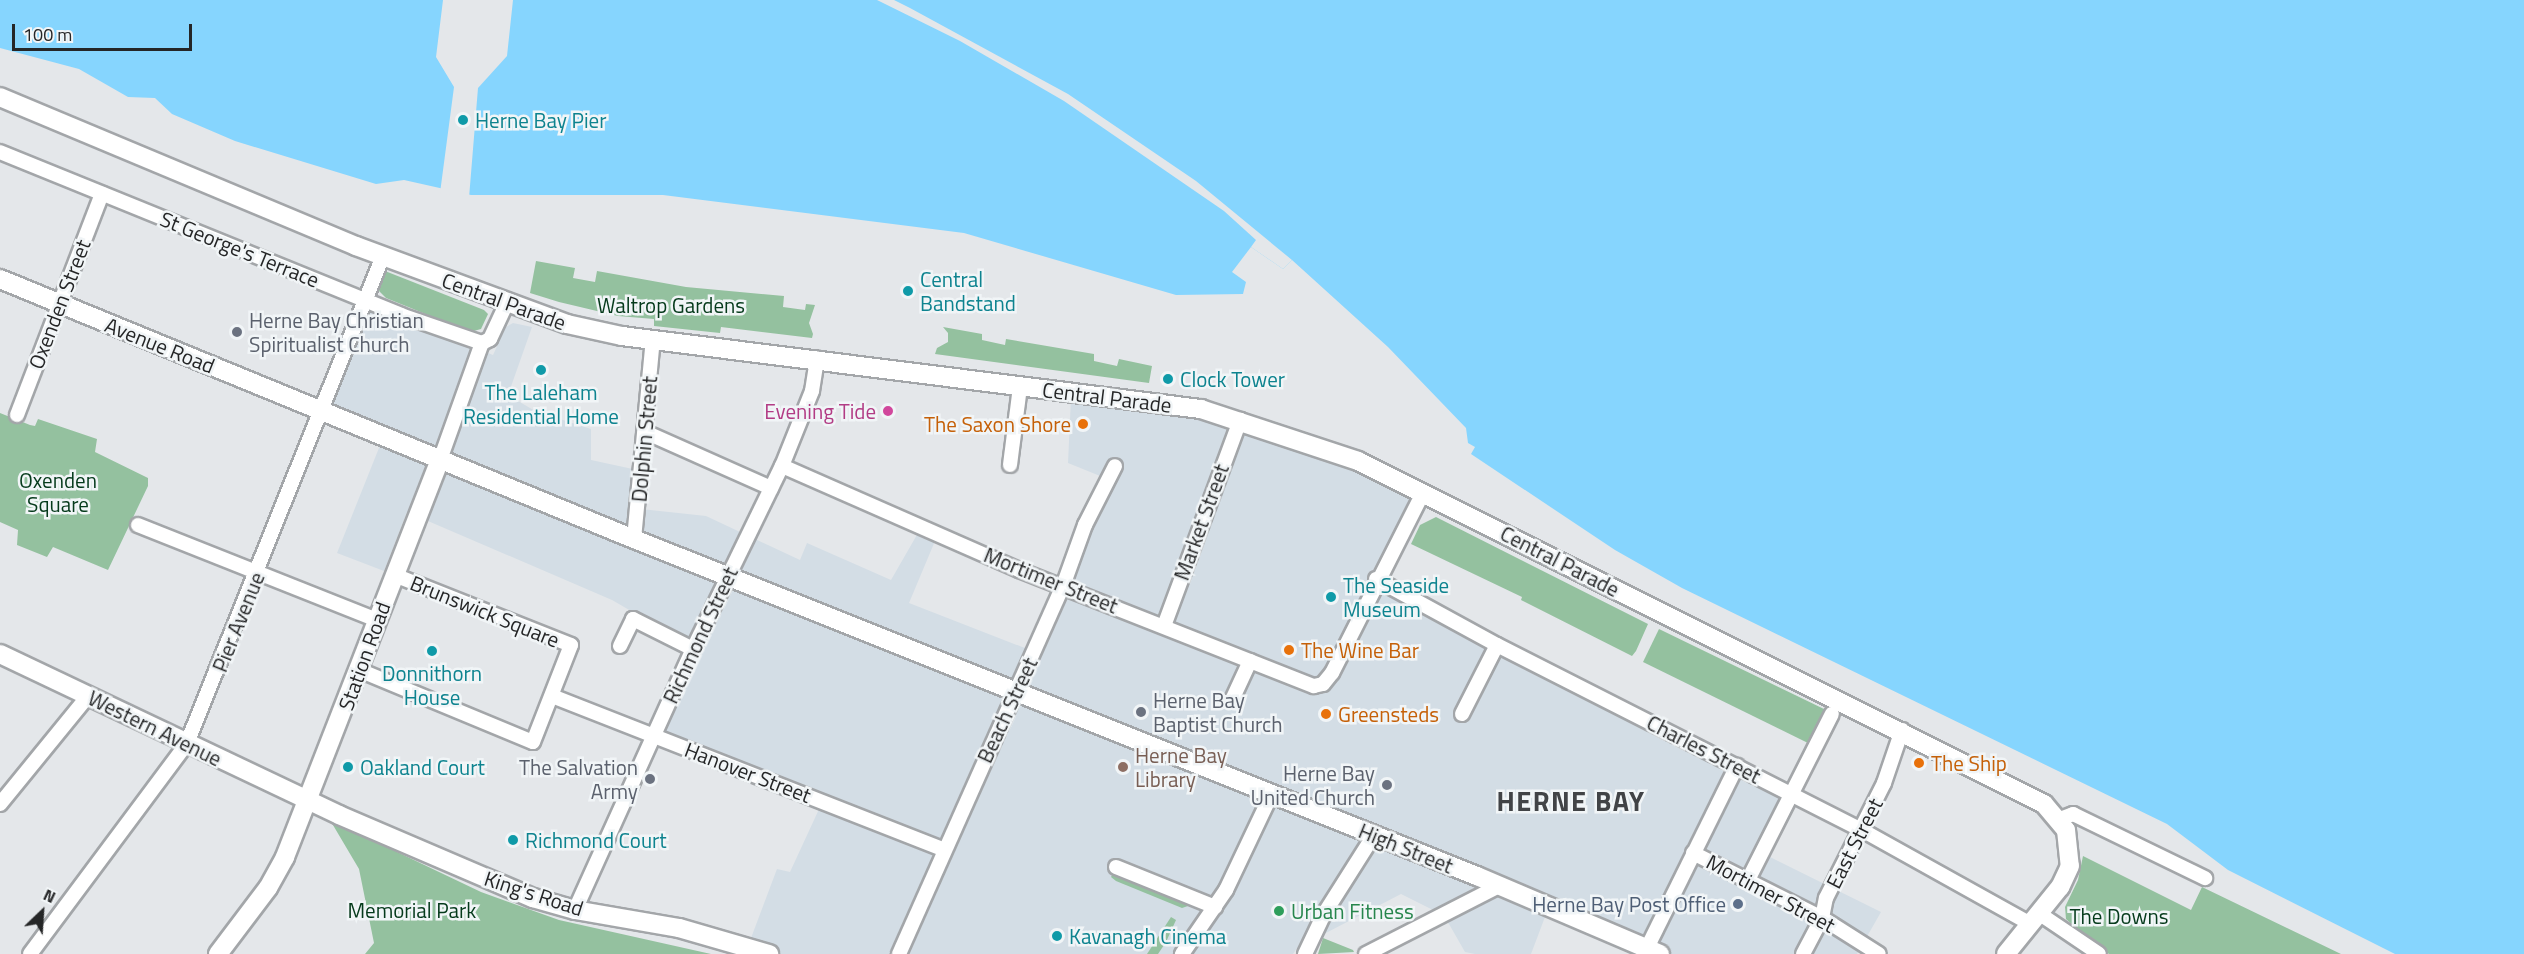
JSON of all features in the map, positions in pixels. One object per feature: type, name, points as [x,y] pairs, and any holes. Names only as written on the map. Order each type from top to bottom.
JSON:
[{"type":"street","name":"Central Parade","points":[[0,97],[382,256],[506,304],[590,330],[1201,409],[1341,453],[1902,730],[2030,796],[2060,819]]},
{"type":"street","name":"St George's Terrace","points":[[0,152],[366,300],[482,343]]},
{"type":"street","name":"Oxenden Street","points":[[17,415],[102,194]]},
{"type":"street","name":"Pier Avenue","points":[[30,954],[187,743],[382,256]]},
{"type":"street","name":"Avenue Road","points":[[0,279],[634,539]]},
{"type":"street","name":"Station Road","points":[[218,954],[268,888],[309,802],[394,575],[440,460],[482,343],[490,339],[506,304]]},
{"type":"street","name":"Dolphin Street","points":[[634,539],[653,339]]},
{"type":"street","name":"Richmond Street","points":[[575,910],[693,649],[782,466],[812,391],[817,358]]},
{"type":"street","points":[[1010,465],[1020,387]]},
{"type":"street","name":"Market Street","points":[[1164,626],[1240,420]]},
{"type":"street","points":[[645,432],[771,488]]},
{"type":"street","name":"Mortimer Street","points":[[782,466],[1063,586],[1310,686],[1323,684],[1376,579]]},
{"type":"street","name":"Beach Street","points":[[899,954],[943,849],[1063,586],[1085,525],[1115,466]]},
{"type":"street","points":[[1376,579],[1423,493]]},
{"type":"street","points":[[138,525],[377,620]]},
{"type":"street","name":"High Street","points":[[634,539],[1272,793],[1499,886],[1649,951]]},
{"type":"street","name":"Brunswick Square","points":[[359,670],[533,742],[571,645],[394,575]]},
{"type":"street","name":"Charles Street","points":[[1376,579],[1497,645],[1860,828],[2035,918],[2099,954]]},
{"type":"street","points":[[620,646],[633,619],[693,649]]},
{"type":"street","points":[[1462,714],[1497,645]]},
{"type":"street","name":"Western Avenue","points":[[0,654],[309,802]]},
{"type":"street","points":[[1232,700],[1250,661]]},
{"type":"street","points":[[0,804],[88,696]]},
{"type":"street","name":"Hanover Street","points":[[552,696],[943,849]]},
{"type":"street","points":[[1748,880],[1832,714]]},
{"type":"street","name":"East Street","points":[[1803,954],[1822,918],[1826,898],[1884,783],[1902,730]]},
{"type":"street","points":[[1649,951],[1693,853],[1737,765]]},
{"type":"street","points":[[1182,954],[1215,907],[1272,793]]},
{"type":"street","name":"King's Road","points":[[309,802],[533,898],[575,910],[679,928],[769,954]]},
{"type":"street","points":[[2006,954],[2035,918],[2070,866],[2070,842],[2060,819],[2073,814],[2205,878]]},
{"type":"street","points":[[1305,954],[1324,914],[1374,835]]},
{"type":"street","name":"Mortimer Street","points":[[1693,853],[1822,918],[1879,954]]},
{"type":"street","points":[[1116,867],[1215,907]]},
{"type":"street","points":[[1366,954],[1499,886]]},
{"type":"shaded area","points":[[370,305],[493,355],[506,327],[513,323],[532,327],[508,395],[535,411],[591,429],[591,460],[642,471],[641,509],[706,516],[800,560],[807,543],[891,580],[918,533],[935,541],[909,603],[1035,652],[1110,480],[1068,463],[1071,398],[1208,415],[1319,451],[1411,497],[1410,512],[1370,582],[1795,798],[1764,854],[1881,912],[1857,954],[1649,954],[1548,909],[1531,954],[1475,954],[1465,952],[1449,924],[1433,910],[1401,894],[1297,948],[1293,954],[745,954],[777,869],[790,872],[820,807],[656,745],[697,649],[612,600],[407,512],[384,571],[337,553],[387,428],[331,404]]},
{"type":"green space","name":"Waltrop Gardens","points":[[536,261],[575,268],[573,278],[595,282],[597,271],[686,287],[784,296],[783,307],[805,310],[806,304],[815,305],[809,323],[812,338],[721,327],[720,333],[654,326],[654,319],[618,316],[559,302],[530,293]]},
{"type":"green space","points":[[385,271],[484,310],[488,314],[481,329],[470,332],[386,298],[379,291]]},
{"type":"green space","points":[[943,327],[982,334],[982,340],[1005,345],[1006,339],[1094,354],[1094,361],[1117,366],[1119,359],[1152,366],[1149,383],[935,354],[937,348],[948,342],[948,333]]},
{"type":"green space","name":"Oxenden Square","points":[[0,413],[35,426],[38,419],[97,439],[95,452],[148,478],[148,486],[108,570],[53,547],[47,557],[17,545],[18,530],[0,522]]},
{"type":"green space","points":[[1436,517],[1648,624],[1636,651],[1632,656],[1521,600],[1522,597],[1411,544],[1420,525]]},
{"type":"green space","points":[[1659,629],[1826,710],[1810,744],[1643,662]]},
{"type":"green space","name":"Memorial Park","points":[[330,820],[481,892],[559,920],[711,954],[365,954],[374,943],[359,869]]},
{"type":"green space","name":"The Downs","points":[[2083,856],[2191,910],[2202,887],[2341,954],[2109,954],[2073,930],[2075,927],[2066,919],[2065,907],[2078,880]]},
{"type":"green space","points":[[1115,870],[1189,903],[1188,906],[1182,908],[1116,881],[1111,877]]},
{"type":"green space","points":[[1171,917],[1176,920],[1166,942],[1158,954],[1147,954]]},
{"type":"green space","points":[[1323,938],[1353,950],[1354,952],[1318,954]]},
{"type":"water","points":[[0,0],[2524,0],[2524,954],[2395,954],[2228,870],[2167,824],[1682,588],[1615,550],[1471,454],[1475,447],[1468,443],[1466,428],[1388,347],[1292,260],[1283,269],[1251,247],[1232,272],[1246,282],[1243,294],[1176,295],[964,233],[663,195],[471,195],[404,180],[376,184],[235,141],[172,114],[155,98],[128,97],[79,69],[0,48]]},
{"type":"pier","name":"Herne Bay Pier","points":[[443,0],[513,0],[507,56],[478,88],[469,198],[440,193],[454,87],[436,57]]},
{"type":"pier","points":[[877,0],[894,0],[1068,94],[1196,181],[1292,260],[1283,269],[1251,247],[1256,240],[1224,211],[1064,101],[960,41]]},
{"type":"place","name":"Herne Bay Pier","points":[[463,120]]},
{"type":"place","name":"Central Bandstand","points":[[908,291]]},
{"type":"place","name":"Herne Bay Christian Spiritualist Church","points":[[237,332]]},
{"type":"place","name":"The Laleham Residential Home","points":[[541,370]]},
{"type":"place","name":"Clock Tower","points":[[1168,379]]},
{"type":"place","name":"Evening Tide","points":[[888,411]]},
{"type":"place","name":"The Saxon Shore","points":[[1083,424]]},
{"type":"place","name":"The Seaside Museum","points":[[1331,597]]},
{"type":"place","name":"The Wine Bar","points":[[1289,650]]},
{"type":"place","name":"Donnithorn House","points":[[432,651]]},
{"type":"place","name":"Herne Bay Baptist Church","points":[[1141,712]]},
{"type":"place","name":"Greensteds","points":[[1326,714]]},
{"type":"place","name":"The Ship","points":[[1919,763]]},
{"type":"place","name":"Oakland Court","points":[[348,767]]},
{"type":"place","name":"Herne Bay Library","points":[[1123,767]]},
{"type":"place","name":"The Salvation Army","points":[[650,779]]},
{"type":"place","name":"Herne Bay United Church","points":[[1387,785]]},
{"type":"place","name":"Richmond Court","points":[[513,840]]},
{"type":"place","name":"Herne Bay Post Office","points":[[1738,904]]},
{"type":"place","name":"Urban Fitness","points":[[1279,911]]},
{"type":"place","name":"Kavanagh Cinema","points":[[1057,936]]},
{"type":"district","name":"HERNE BAY","points":[[1571,801]]}]
